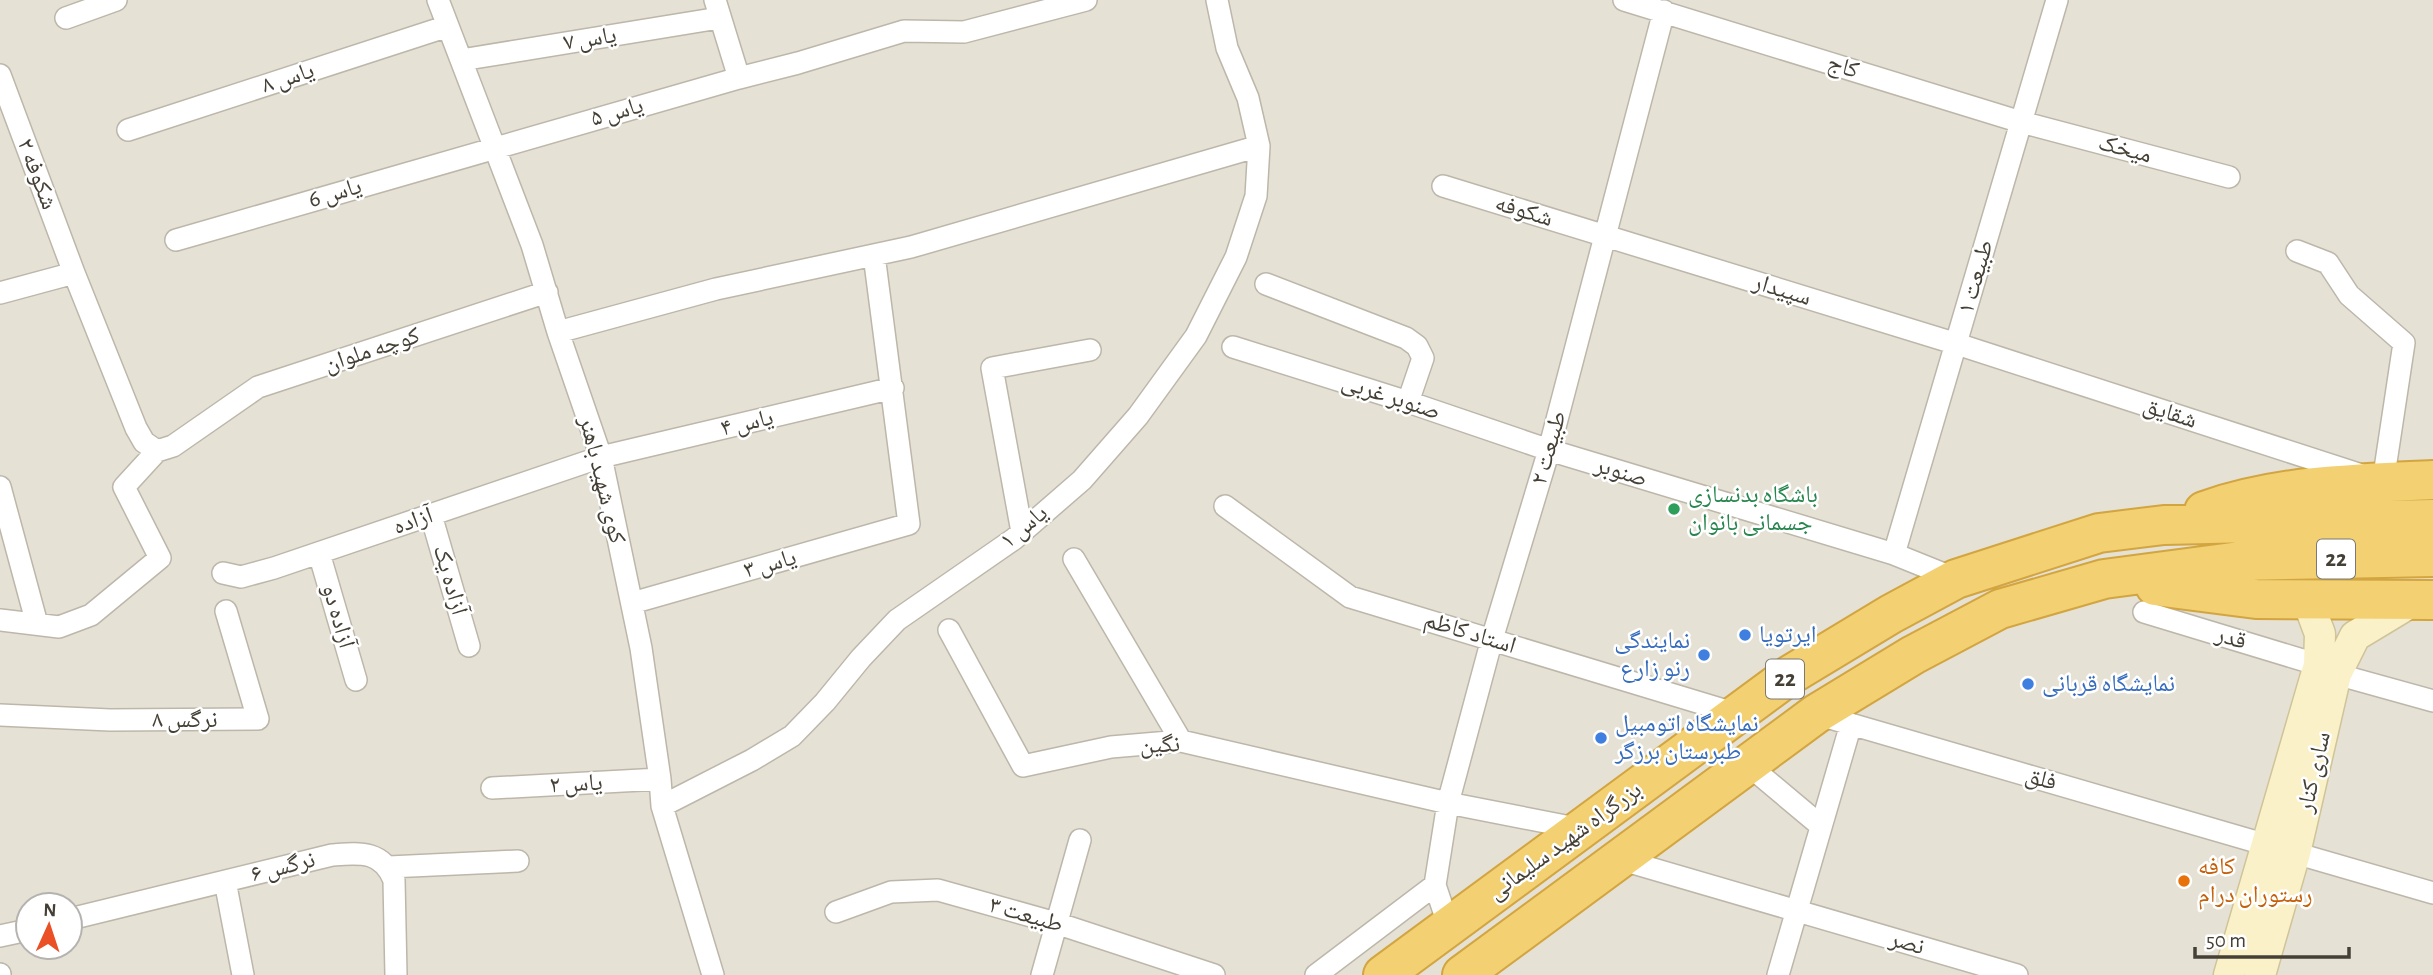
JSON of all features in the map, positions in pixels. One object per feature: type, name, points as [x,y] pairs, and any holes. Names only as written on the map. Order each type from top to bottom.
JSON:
[{"type":"highway","points":[[2164,525],[2226,502],[2275,493],[2383,482],[2433,480]]},
{"type":"highway","name":"بزرگراه شهید سلیمانی","points":[[1383,975],[1790,675],[1891,614],[1956,579],[2099,533],[2164,525],[2433,519]]},
{"type":"highway","name":"بزرگراه شهید سلیمانی","points":[[1462,975],[1747,764],[1833,719],[1913,655],[2000,609],[2104,579],[2240,561],[2433,557]]},
{"type":"highway","points":[[2104,579],[2256,599],[2423,601]]},
{"type":"main road","name":"ساری کنار","points":[[2307,600],[2320,634],[2328,669]]},
{"type":"main road","name":"ساری کنار","points":[[2260,975],[2281,849],[2328,669],[2355,636],[2423,601]]},
{"type":"main road","name":"ساری کنار","points":[[2229,975],[2281,849]]},
{"type":"street","points":[[66,18],[116,0]]},
{"type":"street","name":"کوی شهید باهنر","points":[[438,0],[532,245],[558,332],[601,457],[641,648],[662,806],[713,975]]},
{"type":"street","name":"یاس ۵","points":[[495,147],[799,63],[904,31],[964,33],[1086,0]]},
{"type":"street","name":"یاس ۱","points":[[662,806],[752,760],[792,736],[897,621],[1022,532],[1082,480],[1138,416],[1196,337],[1236,257],[1256,196],[1259,146],[1248,98],[1227,48],[1217,0]]},
{"type":"street","name":"کاج","points":[[1624,0],[1662,6],[2021,122]]},
{"type":"street","name":"طبیعت ۱","points":[[1895,554],[2057,0]]},
{"type":"street","name":"طبیعت ۲","points":[[1435,885],[1448,803],[1492,639],[1549,450],[1606,236],[1662,6]]},
{"type":"street","points":[[717,9],[739,78]]},
{"type":"street","name":"یاس ۷","points":[[461,60],[717,9]]},
{"type":"street","name":"یاس ۸","points":[[128,130],[448,26]]},
{"type":"street","name":"شکوفه ۲","points":[[0,75],[136,428],[144,442],[157,451]]},
{"type":"street","name":"میخک","points":[[2021,122],[2229,177]]},
{"type":"street","points":[[558,332],[716,289],[911,247],[1259,146]]},
{"type":"street","name":"یاس 6","points":[[176,240],[495,147]]},
{"type":"street","name":"شکوفه","points":[[1443,186],[1606,236]]},
{"type":"street","name":"سپیدار","points":[[1606,236],[1957,344]]},
{"type":"street","points":[[2297,251],[2328,263],[2349,295],[2404,343],[2383,482]]},
{"type":"street","points":[[874,256],[893,388]]},
{"type":"street","points":[[0,293],[74,272]]},
{"type":"street","points":[[1266,284],[1406,338],[1417,346],[1423,358],[1408,402]]},
{"type":"street","name":"کوچه ملوان","points":[[157,451],[173,446],[258,387],[547,292]]},
{"type":"street","name":"شقایق","points":[[1957,344],[2383,482]]},
{"type":"street","name":"صنوبر غربی","points":[[1233,346],[1549,450]]},
{"type":"street","points":[[1022,532],[992,368],[1090,350]]},
{"type":"street","name":"یاس ۴","points":[[601,457],[893,388]]},
{"type":"street","name":"یاس ۳","points":[[632,603],[909,524],[893,388]]},
{"type":"street","name":"صنوبر","points":[[1549,450],[1895,554],[1956,579]]},
{"type":"street","points":[[0,620],[59,627],[91,615],[160,558],[124,488],[157,451]]},
{"type":"street","name":"آزاده","points":[[223,573],[241,577],[601,457]]},
{"type":"street","points":[[0,487],[37,624]]},
{"type":"street","name":"استاد کاظم","points":[[1225,506],[1350,597],[1737,714]]},
{"type":"street","name":"آزاده یک","points":[[431,515],[469,646]]},
{"type":"street","name":"آزاده دو","points":[[319,553],[356,680]]},
{"type":"street","points":[[1074,559],[1181,741]]},
{"type":"street","name":"نرگس ۸","points":[[0,715],[110,720],[258,719],[226,611]]},
{"type":"street","name":"قدر","points":[[2144,612],[2433,701]]},
{"type":"street","name":"نگین","points":[[949,630],[1023,766],[1111,747],[1181,741],[1448,803],[1581,829]]},
{"type":"street","points":[[1778,975],[1821,826],[1833,719]]},
{"type":"street","name":"فلق","points":[[1833,719],[2433,893]]},
{"type":"street","points":[[1747,764],[1821,826]]},
{"type":"street","name":"یاس ۲","points":[[492,788],[660,779]]},
{"type":"street","points":[[1042,975],[1080,840]]},
{"type":"street","name":"نرگس ۶","points":[[84,916],[332,855],[359,853],[379,859],[389,867]]},
{"type":"street","name":"نصر","points":[[1619,859],[2017,975]]},
{"type":"street","points":[[396,975],[394,880],[389,867],[518,861]]},
{"type":"street","points":[[225,881],[243,975]]},
{"type":"street","points":[[1316,975],[1435,885],[1449,927]]},
{"type":"street","name":"طبیعت ٣","points":[[836,912],[891,892],[939,890],[1056,923],[1214,975]]},
{"type":"shaded area","points":[[0,0],[2433,0],[2433,975],[0,975]]},
{"type":"place","name":"باشگاه بدنسازی جسمانی بانوان","points":[[1674,509]]},
{"type":"place","name":"ایرتویا","points":[[1745,635]]},
{"type":"place","name":"نمایندگی رنو زارع","points":[[1704,655]]},
{"type":"place","name":"نمایشگاه قربانی","points":[[2028,684]]},
{"type":"place","name":"نمایشگاه اتومبیل طبرستان برزگر","points":[[1601,738]]},
{"type":"place","name":"کافه رستوران درام","points":[[2184,881]]}]
